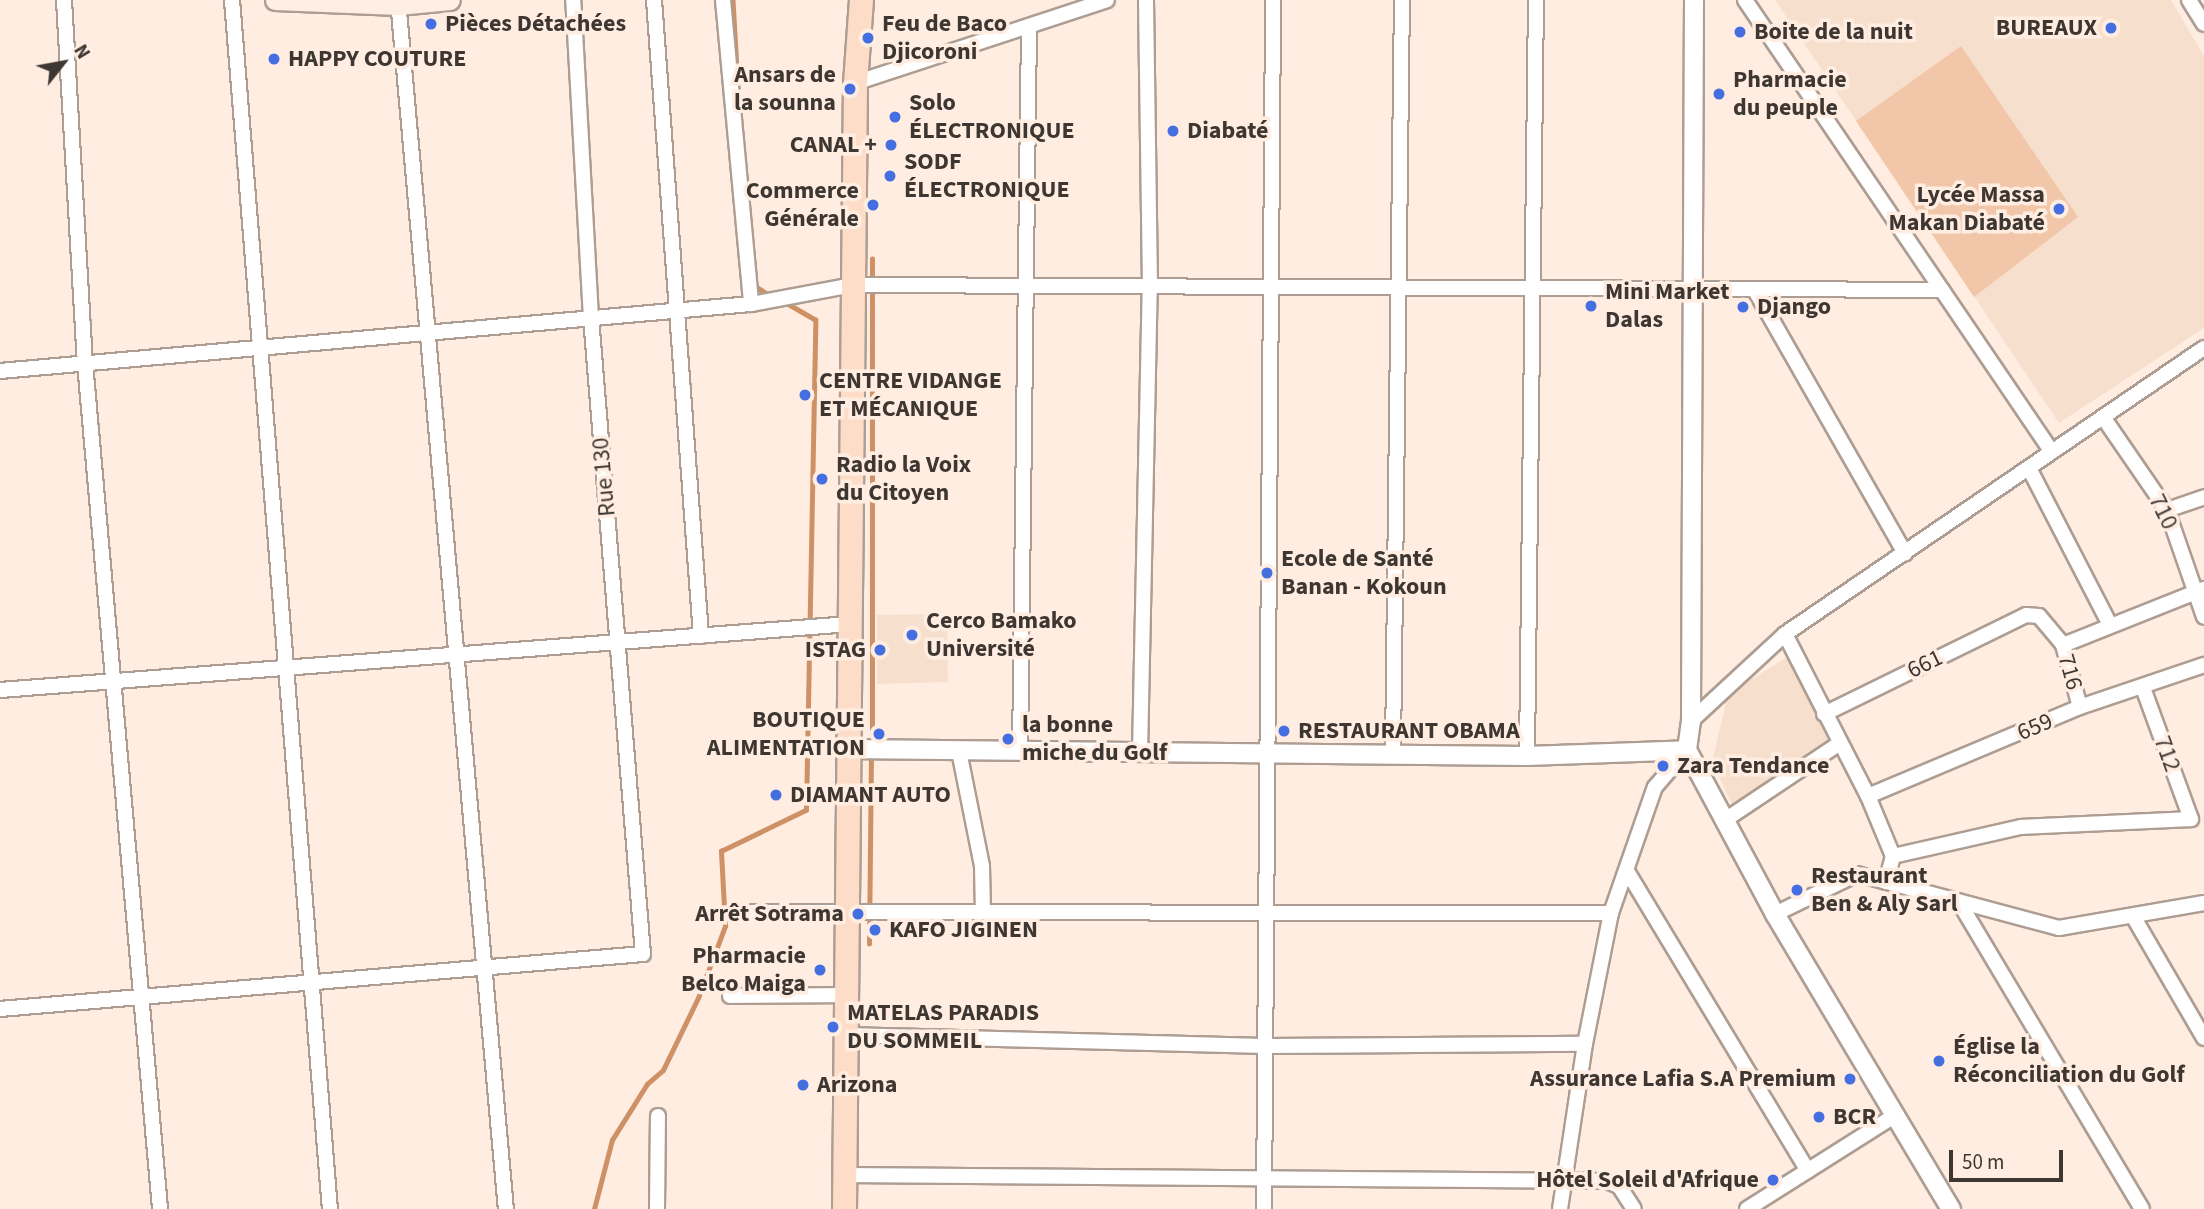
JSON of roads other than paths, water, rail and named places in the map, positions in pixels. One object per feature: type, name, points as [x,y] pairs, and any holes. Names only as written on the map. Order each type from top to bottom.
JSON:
[{"type":"main road","points":[[275,0],[450,0]]},
{"type":"main road","points":[[844,1209],[855,83],[861,0]]},
{"type":"street","points":[[64,0],[85,363],[160,1209]]},
{"type":"street","points":[[232,0],[330,1209]]},
{"type":"street","name":"Rue 130","points":[[484,967],[643,954],[591,318],[573,0]]},
{"type":"street","points":[[654,0],[701,636]]},
{"type":"street","points":[[723,0],[751,304]]},
{"type":"street","points":[[855,83],[1029,26],[1079,4],[1107,0]]},
{"type":"street","points":[[1140,753],[1150,287],[1146,0]]},
{"type":"street","points":[[1264,1209],[1273,0]]},
{"type":"street","points":[[1393,753],[1402,0]]},
{"type":"street","points":[[1527,755],[1536,0]]},
{"type":"street","points":[[1560,1209],[1585,1044],[1611,913],[1655,787],[1687,750],[1691,721],[1694,0]]},
{"type":"street","points":[[1745,0],[2052,452]]},
{"type":"street","points":[[2189,0],[2204,24]]},
{"type":"street","points":[[398,2],[506,1209]]},
{"type":"street","points":[[1020,752],[1029,26]]},
{"type":"street","points":[[0,371],[751,304],[853,285],[1755,292],[1942,290]]},
{"type":"street","points":[[1755,292],[1905,552]]},
{"type":"street","points":[[1691,721],[1786,634],[2204,348]]},
{"type":"street","name":"710","points":[[2103,417],[2166,510],[2199,590],[2204,617]]},
{"type":"street","points":[[2029,468],[2110,625]]},
{"type":"street","points":[[2166,510],[2204,497]]},
{"type":"street","points":[[2063,645],[2199,590]]},
{"type":"street","name":"716","points":[[2026,615],[2039,616],[2063,645],[2080,708]]},
{"type":"street","name":"661","points":[[1824,713],[2026,615]]},
{"type":"street","points":[[0,690],[850,624]]},
{"type":"street","points":[[1786,634],[1868,796],[1893,856],[1886,882]]},
{"type":"street","name":"659","points":[[1868,796],[2080,708],[2204,665]]},
{"type":"street","name":"712","points":[[1893,856],[2021,827],[2190,819],[2143,688]]},
{"type":"street","points":[[1725,820],[1840,743]]},
{"type":"street","points":[[847,749],[1268,755],[1527,755],[1687,750]]},
{"type":"street","points":[[1687,750],[1775,914],[1951,1209]]},
{"type":"street","points":[[959,751],[982,866],[983,912]]},
{"type":"street","points":[[1626,871],[1808,1171]]},
{"type":"street","points":[[1775,914],[1857,874],[2059,928],[2204,903]]},
{"type":"street","points":[[1959,902],[2142,1209]]},
{"type":"street","points":[[735,912],[1611,913]]},
{"type":"street","points":[[2133,916],[2204,1038]]},
{"type":"street","points":[[0,1009],[484,967]]},
{"type":"street","points":[[730,996],[847,995]]},
{"type":"street","points":[[846,1035],[1265,1046],[1585,1044]]},
{"type":"street","points":[[657,1209],[658,1116]]},
{"type":"street","points":[[1747,1209],[1894,1116]]},
{"type":"street","points":[[844,1175],[1607,1181],[1619,1186],[1633,1209]]},
{"type":"waterway","points":[[733,0],[739,103]]},
{"type":"waterway","points":[[872,259],[872,743]]},
{"type":"waterway","points":[[755,286],[771,296]]},
{"type":"waterway","points":[[594,1209],[612,1140],[647,1084],[663,1070],[698,998],[725,926],[721,851],[806,810],[815,320],[785,303]]},
{"type":"waterway","points":[[869,944],[871,752]]},
{"type":"place","name":"Pièces Détachées","points":[[431,24]]},
{"type":"place","name":"BUREAUX","points":[[2111,28]]},
{"type":"place","name":"Boite de la nuit","points":[[1740,32]]},
{"type":"place","name":"Feu de Baco Djicoroni","points":[[868,38]]},
{"type":"place","name":"HAPPY COUTURE","points":[[274,59]]},
{"type":"place","name":"Ansars de la sounna","points":[[850,89]]},
{"type":"place","name":"Pharmacie du peuple","points":[[1719,94]]},
{"type":"place","name":"Solo ÉLECTRONIQUE","points":[[895,117]]},
{"type":"place","name":"Diabaté","points":[[1173,131]]},
{"type":"place","name":"CANAL +","points":[[891,145]]},
{"type":"place","name":"SODF ÉLECTRONIQUE","points":[[890,176]]},
{"type":"place","name":"Commerce Générale","points":[[873,205]]},
{"type":"place","name":"Lycée Massa Makan Diabaté","points":[[2059,209]]},
{"type":"place","name":"Mini Market Dalas","points":[[1591,306]]},
{"type":"place","name":"Django","points":[[1743,307]]},
{"type":"place","name":"CENTRE VIDANGE ET MÉCANIQUE","points":[[805,395]]},
{"type":"place","name":"Radio la Voix du Citoyen","points":[[822,479]]},
{"type":"place","name":"Ecole de Santé Banan - Kokoun","points":[[1267,573]]},
{"type":"place","name":"Cerco Bamako Université","points":[[912,635]]},
{"type":"place","name":"ISTAG","points":[[880,650]]},
{"type":"place","name":"RESTAURANT OBAMA","points":[[1284,731]]},
{"type":"place","name":"BOUTIQUE ALIMENTATION","points":[[879,734]]},
{"type":"place","name":"la bonne miche du Golf","points":[[1008,739]]},
{"type":"place","name":"Zara Tendance","points":[[1663,766]]},
{"type":"place","name":"DIAMANT AUTO","points":[[776,795]]},
{"type":"place","name":"Restaurant Ben & Aly Sarl","points":[[1797,890]]},
{"type":"place","name":"Arrêt Sotrama","points":[[858,914]]},
{"type":"place","name":"KAFO JIGINEN","points":[[875,930]]},
{"type":"place","name":"Pharmacie Belco Maiga","points":[[820,970]]},
{"type":"place","name":"MATELAS PARADIS DU SOMMEIL","points":[[833,1027]]},
{"type":"place","name":"Église la Réconciliation du Golf","points":[[1939,1061]]},
{"type":"place","name":"Assurance Lafia S.A Premium","points":[[1850,1079]]},
{"type":"place","name":"Arizona","points":[[803,1085]]},
{"type":"place","name":"BCR","points":[[1819,1117]]},
{"type":"place","name":"Hôtel Soleil d'Afrique","points":[[1773,1180]]}]
